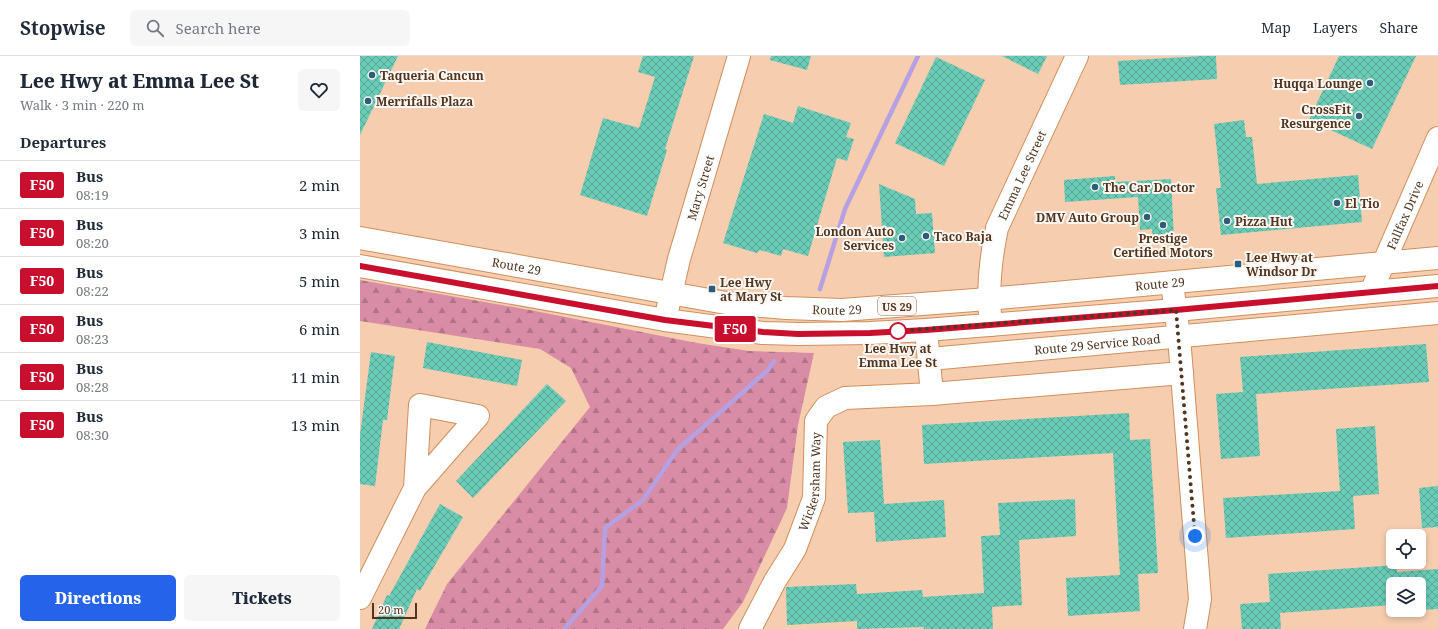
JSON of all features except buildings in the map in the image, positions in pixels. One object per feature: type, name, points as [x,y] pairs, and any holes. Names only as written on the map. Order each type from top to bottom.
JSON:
[{"type":"street","name":"Mary Street","points":[[665,320],[681,250],[739,56]]},
{"type":"street","name":"Emma Lee Street","points":[[990,325],[988,299],[992,250],[997,228],[1077,56]]},
{"type":"street","name":"Fallfax Drive","points":[[1371,292],[1438,138]]},
{"type":"street","name":"Route 29","points":[[360,238],[670,294],[771,307],[842,310],[1172,283],[1438,258]]},
{"type":"street","name":"US 29","points":[[360,266],[665,320],[763,332],[798,334],[870,333],[926,330],[1176,310],[1438,286]]},
{"type":"street","points":[[1172,283],[1179,337],[1200,599],[1195,629]]},
{"type":"street","name":"Route 29 Service Road","points":[[930,359],[1438,313]]},
{"type":"street","points":[[926,330],[930,359],[932,394]]},
{"type":"street","name":"Wickersham Way","points":[[750,629],[775,581],[795,549],[814,498],[816,421],[826,407],[845,398],[932,394],[1182,373]]},
{"type":"street","points":[[360,598],[366,572],[415,488]]},
{"type":"green space","points":[[360,280],[530,310],[697,343],[749,351],[814,353],[798,425],[787,508],[743,602],[723,629],[425,629],[447,584],[590,407],[571,368],[540,349],[360,321]]},
{"type":"waterway","points":[[820,289],[845,209],[918,56]]},
{"type":"waterway","points":[[564,629],[602,586],[605,528],[643,500],[677,450],[768,370],[774,361]]},
{"type":"bus line","name":"F50","points":[[360,266],[665,320],[719,328],[798,334],[870,333],[926,330],[1176,310],[1438,286]]},
{"type":"place","name":"Taqueria Cancun","points":[[372,75]]},
{"type":"place","name":"Huqqa Lounge","points":[[1370,83]]},
{"type":"place","name":"Merrifalls Plaza","points":[[368,101]]},
{"type":"place","name":"CrossFit Resurgence","points":[[1359,116]]},
{"type":"place","name":"The Car Doctor","points":[[1095,187]]},
{"type":"place","name":"El Tio","points":[[1337,203]]},
{"type":"place","name":"DMV Auto Group","points":[[1147,217]]},
{"type":"place","name":"Pizza Hut","points":[[1227,221]]},
{"type":"place","name":"Prestige Certified Motors","points":[[1163,225]]},
{"type":"place","name":"Taco Baja","points":[[926,236]]},
{"type":"place","name":"London Auto Services","points":[[902,238]]},
{"type":"place","name":"Lee Hwy at Windsor Dr","points":[[1238,264]]},
{"type":"place","name":"Lee Hwy at Mary St","points":[[712,289]]},
{"type":"place","name":"Lee Hwy at Emma Lee St","points":[[898,331]]},
{"type":"route","points":[[898,331],[1176,310],[1195,536]]}]
